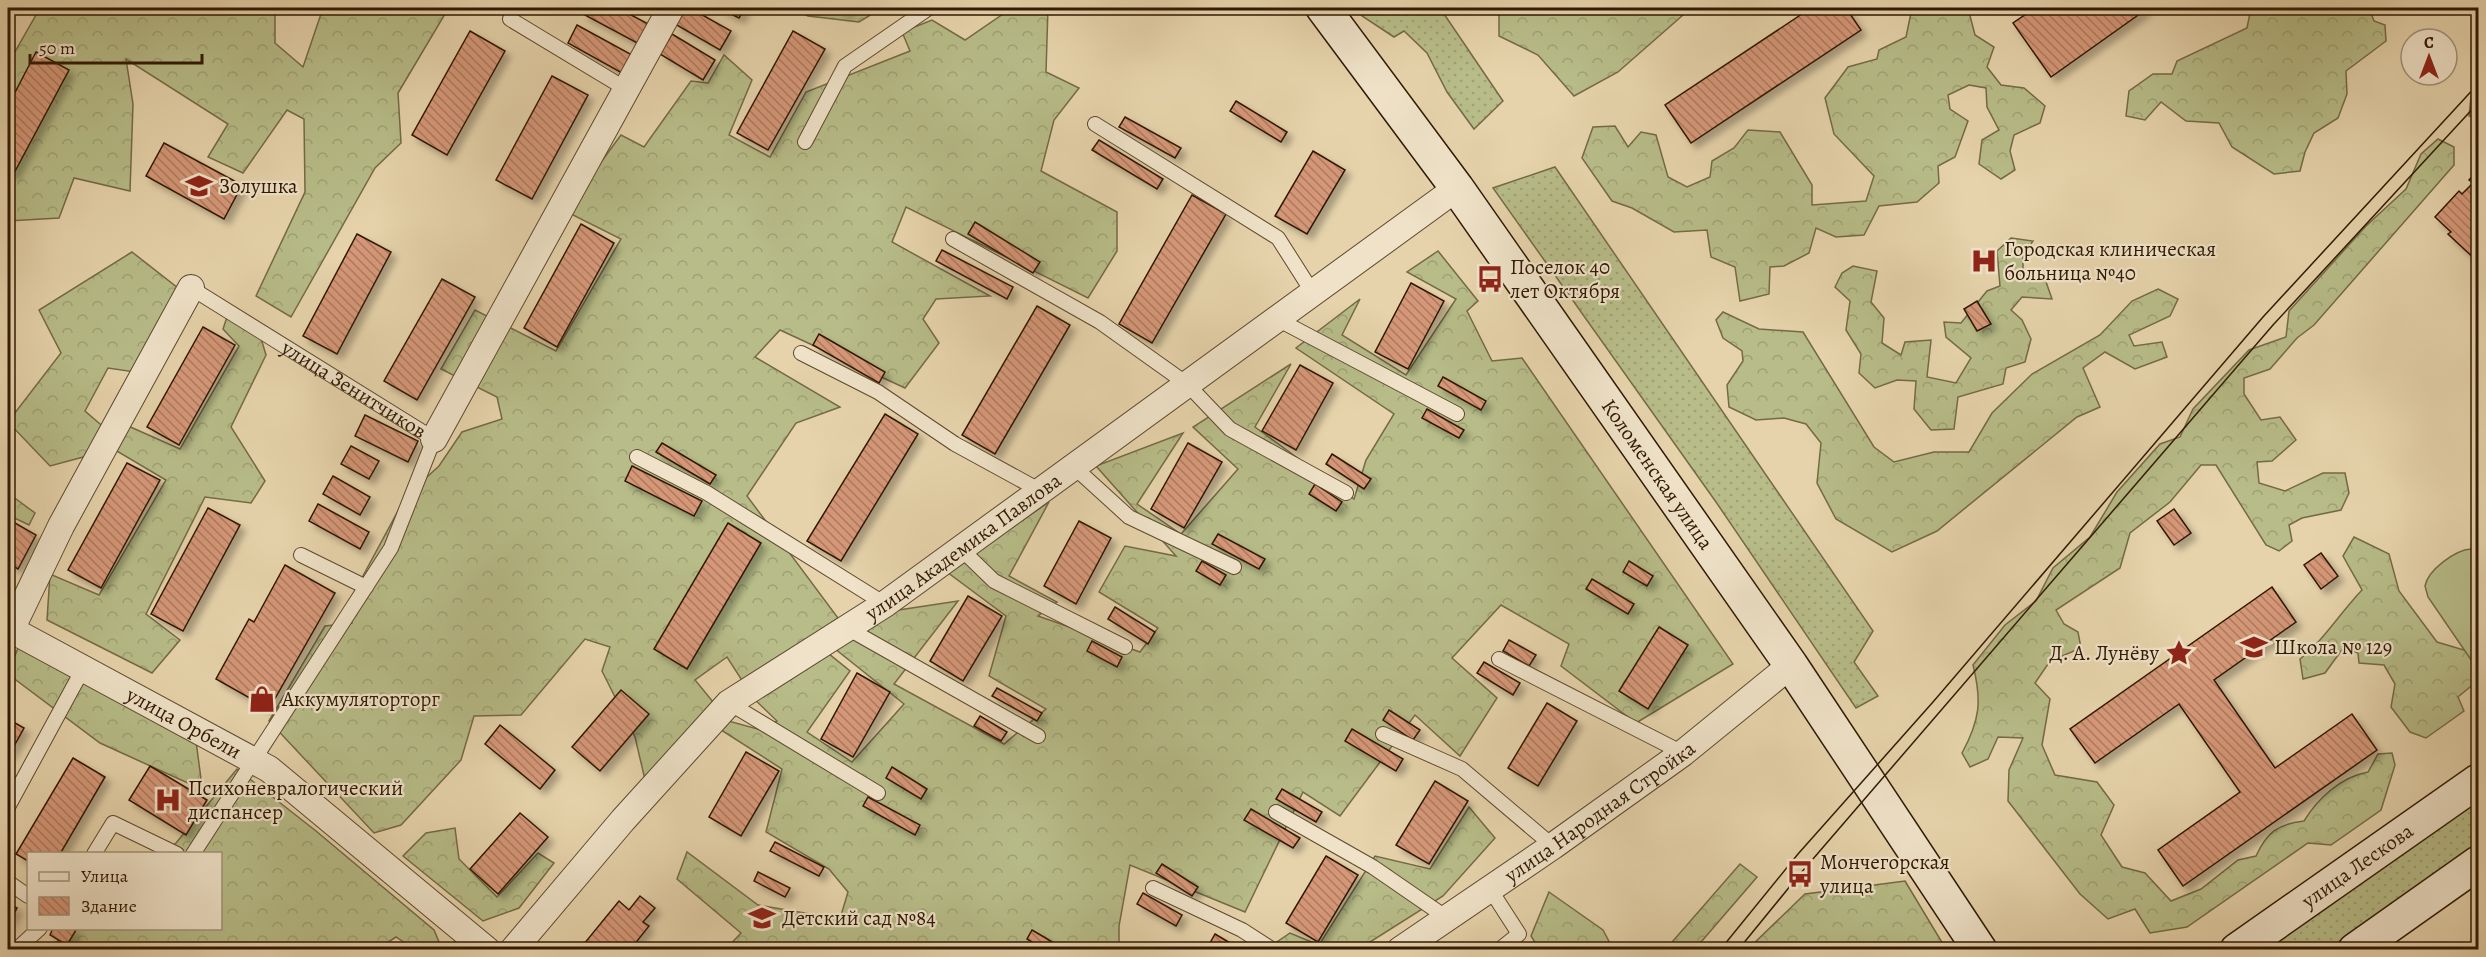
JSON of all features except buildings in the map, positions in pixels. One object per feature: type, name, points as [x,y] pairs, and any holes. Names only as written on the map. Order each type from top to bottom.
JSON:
[{"type":"main road","name":"Коломенская улица","points":[[1323,8],[1457,188],[1791,665],[1980,950]]},
{"type":"main road","name":"улица Лескова","points":[[2237,950],[2478,782]]},
{"type":"main road","points":[[2355,950],[2478,863]]},
{"type":"street","name":"улица Зенитчиков","points":[[434,439],[671,8]]},
{"type":"street","name":"улица Академика Павлова","points":[[513,950],[623,820],[729,703],[885,604],[1457,188]]},
{"type":"street","name":"улица Зенитчиков","points":[[9,631],[61,526],[191,288]]},
{"type":"street","name":"улица Орбели","points":[[9,631],[269,769],[487,950]]},
{"type":"street","name":"улица Народная Стройка","points":[[1400,950],[1553,846],[1683,753],[1791,665]]},
{"type":"lane","points":[[806,142],[845,66],[929,8]]},
{"type":"lane","points":[[510,19],[626,89]]},
{"type":"lane","points":[[1095,124],[1278,238],[1313,292]]},
{"type":"lane","points":[[953,239],[1100,322],[1187,384],[1230,429],[1346,493]]},
{"type":"lane","name":"улица Зенитчиков","points":[[191,288],[434,439]]},
{"type":"lane","points":[[1277,319],[1457,414]]},
{"type":"lane","points":[[801,353],[878,392],[955,444],[1041,491]]},
{"type":"lane","points":[[194,852],[391,548],[434,439]]},
{"type":"lane","points":[[637,457],[707,493],[885,604]]},
{"type":"lane","points":[[1074,467],[1129,517],[1234,567]]},
{"type":"lane","points":[[961,549],[994,581],[1125,647]]},
{"type":"lane","points":[[301,555],[366,587]]},
{"type":"lane","points":[[847,628],[1038,736]]},
{"type":"lane","points":[[1499,659],[1683,753]]},
{"type":"lane","points":[[8,807],[83,669]]},
{"type":"lane","points":[[729,703],[878,793]]},
{"type":"lane","points":[[1383,734],[1462,769],[1553,846]]},
{"type":"lane","points":[[1276,812],[1373,867],[1447,918]]},
{"type":"lane","points":[[95,852],[113,823],[173,852]]},
{"type":"lane","points":[[8,882],[27,895]]},
{"type":"lane","points":[[1153,888],[1242,930],[1273,950]]},
{"type":"lane","points":[[1490,889],[1519,934],[1498,950]]},
{"type":"lane","points":[[16,950],[38,930]]},
{"type":"green space","points":[[40,8],[275,8],[275,43],[303,67],[323,8],[382,8],[397,14],[445,14],[398,93],[401,143],[375,168],[291,317],[256,296],[305,192],[304,119],[287,110],[243,173],[208,157],[228,124],[126,59],[133,104],[130,191],[74,178],[59,218],[8,221],[8,64]]},
{"type":"green space","points":[[791,8],[882,8],[859,22],[808,16]]},
{"type":"green space","points":[[1005,8],[1048,8],[1046,72],[1079,88],[1054,120],[1041,171],[1117,212],[1117,251],[1088,298],[906,207],[892,242],[990,296],[936,299],[923,319],[939,343],[905,388],[780,330],[755,357],[840,407],[796,423],[747,496],[838,618],[743,682],[727,657],[695,680],[718,708],[646,784],[635,737],[602,671],[610,647],[585,639],[521,715],[474,716],[461,760],[401,825],[374,833],[269,721],[325,626],[352,623],[349,602],[406,496],[439,466],[462,432],[502,419],[497,397],[441,369],[475,310],[556,351],[621,239],[565,211],[621,135],[644,147],[691,81],[708,83],[724,55],[752,80],[729,135],[770,157],[806,92],[910,51],[902,32],[932,20],[965,40],[1003,14]]},
{"type":"green space","points":[[1356,8],[1440,8],[1503,101],[1474,129],[1447,92],[1427,53],[1404,31],[1394,37],[1362,16]]},
{"type":"green space","points":[[1499,8],[1691,8],[1618,72],[1574,96],[1538,55],[1499,36]]},
{"type":"green space","points":[[1912,8],[1968,8],[1975,35],[1994,47],[1987,67],[2001,85],[2024,88],[2045,106],[2040,123],[2014,135],[2010,151],[2015,170],[2001,179],[1979,164],[1982,140],[1999,130],[1987,107],[1986,88],[1969,85],[1948,95],[1950,109],[1968,121],[1955,157],[1938,166],[1939,183],[1917,202],[1879,206],[1864,235],[1836,237],[1816,228],[1809,253],[1784,266],[1770,267],[1769,294],[1740,301],[1735,267],[1711,257],[1707,230],[1674,232],[1632,208],[1612,201],[1582,158],[1593,127],[1615,126],[1628,147],[1641,132],[1656,135],[1668,177],[1687,187],[1710,177],[1712,161],[1734,148],[1748,130],[1780,132],[1812,185],[1812,205],[1866,201],[1874,176],[1834,134],[1825,98],[1848,67],[1877,59],[1879,50],[1906,37]]},
{"type":"green space","points":[[2251,8],[2369,8],[2374,21],[2385,25],[2386,41],[2346,71],[2347,94],[2338,118],[2314,133],[2305,152],[2300,171],[2274,174],[2232,147],[2219,123],[2186,121],[2161,102],[2145,120],[2126,116],[2129,91],[2153,74],[2172,74],[2177,61],[2247,28]]},
{"type":"green space","points":[[2478,82],[2478,119],[2469,116],[2471,97]]},
{"type":"green space","points":[[2438,139],[2454,147],[2454,165],[2314,325],[2297,338],[2270,369],[2244,378],[2244,394],[2261,420],[2280,417],[2296,440],[2272,461],[2257,462],[2259,483],[2285,491],[2323,473],[2345,473],[2349,493],[2341,510],[2302,518],[2289,525],[2292,541],[2279,551],[2266,545],[2216,465],[2201,465],[2170,502],[2130,533],[2120,568],[2056,610],[2064,624],[2078,632],[2081,648],[2050,661],[2035,683],[2050,699],[2042,745],[2055,775],[2097,782],[2114,805],[2101,835],[2122,867],[2145,873],[2171,901],[2201,889],[2238,860],[2256,856],[2264,841],[2274,831],[2287,824],[2304,821],[2316,804],[2331,790],[2349,779],[2368,772],[2378,754],[2392,753],[2395,765],[2381,810],[2331,845],[2308,843],[2187,927],[2150,933],[2135,909],[2108,919],[2080,894],[2008,801],[2009,770],[2023,738],[1998,737],[1988,759],[1970,767],[1962,753],[1973,730],[1978,710],[1978,689],[1973,665],[2005,625],[2036,601],[2053,568],[2090,537],[2117,492],[2160,444],[2180,437],[2193,409],[2249,350],[2286,337],[2289,311],[2366,226],[2406,189],[2421,154]]},
{"type":"green space","points":[[1555,167],[1873,631],[1854,662],[1878,696],[1856,708],[1716,502],[1493,188]]},
{"type":"green space","points":[[2011,238],[2033,241],[2023,256],[2023,274],[2045,279],[2052,299],[2022,297],[2011,310],[2022,320],[2031,339],[2025,362],[2006,368],[2003,384],[1958,397],[1954,429],[1931,430],[1914,409],[1916,381],[1897,380],[1875,388],[1859,373],[1861,354],[1846,330],[1850,301],[1835,287],[1842,273],[1853,266],[1877,271],[1871,302],[1884,318],[1882,343],[1901,355],[1905,342],[1931,340],[1927,377],[1956,383],[1971,358],[1946,337],[1944,322],[1961,323],[1987,291],[2000,286],[1997,251]]},
{"type":"green space","points":[[1438,251],[1478,301],[1467,311],[1492,361],[1522,358],[1733,664],[1636,723],[1561,666],[1569,644],[1501,605],[1452,658],[1497,698],[1460,756],[1415,715],[1340,816],[1303,792],[1245,912],[1130,865],[1119,926],[1119,949],[832,950],[829,947],[821,950],[726,949],[741,933],[677,879],[687,852],[758,905],[840,919],[848,892],[829,869],[766,832],[782,769],[718,728],[725,720],[761,730],[777,721],[750,695],[824,650],[850,671],[807,732],[852,762],[904,704],[834,648],[892,611],[958,601],[894,684],[1004,744],[1046,709],[989,676],[1006,616],[947,572],[1049,502],[1009,576],[1057,602],[1038,616],[1140,652],[1158,628],[1099,592],[1125,546],[1176,556],[1096,466],[1183,433],[1137,504],[1181,534],[1238,469],[1193,427],[1291,364],[1255,427],[1354,499],[1366,460],[1394,414],[1296,348],[1360,299],[1342,335],[1406,375],[1456,299],[1407,272]]},
{"type":"green space","points":[[132,252],[183,292],[135,372],[108,368],[85,411],[107,430],[87,456],[50,466],[8,422],[61,353],[39,310]]},
{"type":"green space","points":[[2158,289],[2178,299],[2170,316],[2129,335],[2134,346],[2162,342],[2167,357],[2135,369],[2105,352],[2083,368],[2100,407],[2077,417],[1937,531],[1892,552],[1836,519],[1817,483],[1821,443],[1806,424],[1784,418],[1756,420],[1729,407],[1727,385],[1743,361],[1742,351],[1723,338],[1716,320],[1723,312],[1759,329],[1803,332],[1874,447],[1894,462],[1934,452],[1969,452],[1992,413],[2032,374],[2100,335],[2132,301]]},
{"type":"green space","points":[[227,317],[260,335],[266,355],[231,427],[265,481],[251,503],[205,497],[146,614],[180,640],[152,673],[47,620],[50,574],[99,595],[166,480],[110,447],[126,425],[180,449],[239,346],[223,329]]},
{"type":"green space","points":[[8,493],[35,513],[29,525],[8,515]]},
{"type":"green space","points":[[2354,537],[2389,554],[2399,591],[2437,642],[2474,653],[2475,683],[2458,697],[2464,711],[2426,738],[2410,732],[2391,707],[2395,684],[2384,665],[2359,663],[2358,653],[2344,647],[2325,673],[2303,679],[2300,659],[2317,643],[2362,590],[2343,556]]},
{"type":"green space","points":[[2471,549],[2478,552],[2478,670],[2428,597],[2425,586],[2431,574],[2443,562],[2457,553]]},
{"type":"green space","points":[[18,648],[196,741],[201,779],[192,785],[100,743],[8,674]]},
{"type":"green space","points":[[237,769],[316,831],[434,930],[442,949],[414,949],[396,937],[376,950],[53,950],[63,930],[222,930],[222,852],[165,852],[176,843]]},
{"type":"green space","points":[[2478,794],[2478,844],[2328,949],[2258,950]]},
{"type":"green space","points":[[1469,807],[1495,838],[1443,896],[1359,949],[1265,950],[1290,933],[1319,945],[1375,856],[1430,869]]},
{"type":"green space","points":[[455,828],[459,859],[497,897],[538,853],[554,863],[519,908],[483,921],[403,856],[426,833]]},
{"type":"green space","points":[[1740,864],[1757,877],[1695,949],[1666,949]]},
{"type":"green space","points":[[1905,881],[1946,949],[1748,949],[1805,894]]},
{"type":"green space","points":[[1549,892],[1603,930],[1613,949],[1539,949],[1531,936]]},
{"type":"tram line","points":[[1720,950],[1798,854],[1933,702],[2263,317],[2478,84]]},
{"type":"tram line","points":[[1738,950],[1800,874],[2273,325],[2478,103]]},
{"type":"place","name":"Золушка","points":[[199,186]]},
{"type":"place","name":"Городская клиническая больница №40","points":[[1984,261]]},
{"type":"place","name":"Поселок 40 лет Октября","points":[[1490,279]]},
{"type":"place","name":"Школа № 129","points":[[2254,647]]},
{"type":"place","name":"Д. А. Лунёву","points":[[2179,653]]},
{"type":"place","name":"Аккумуляторторг","points":[[262,699]]},
{"type":"place","name":"Психоневралогический диспансер","points":[[168,800]]},
{"type":"place","name":"Мончегорская улица","points":[[1800,874]]},
{"type":"place","name":"Детский сад №84","points":[[762,918]]}]
